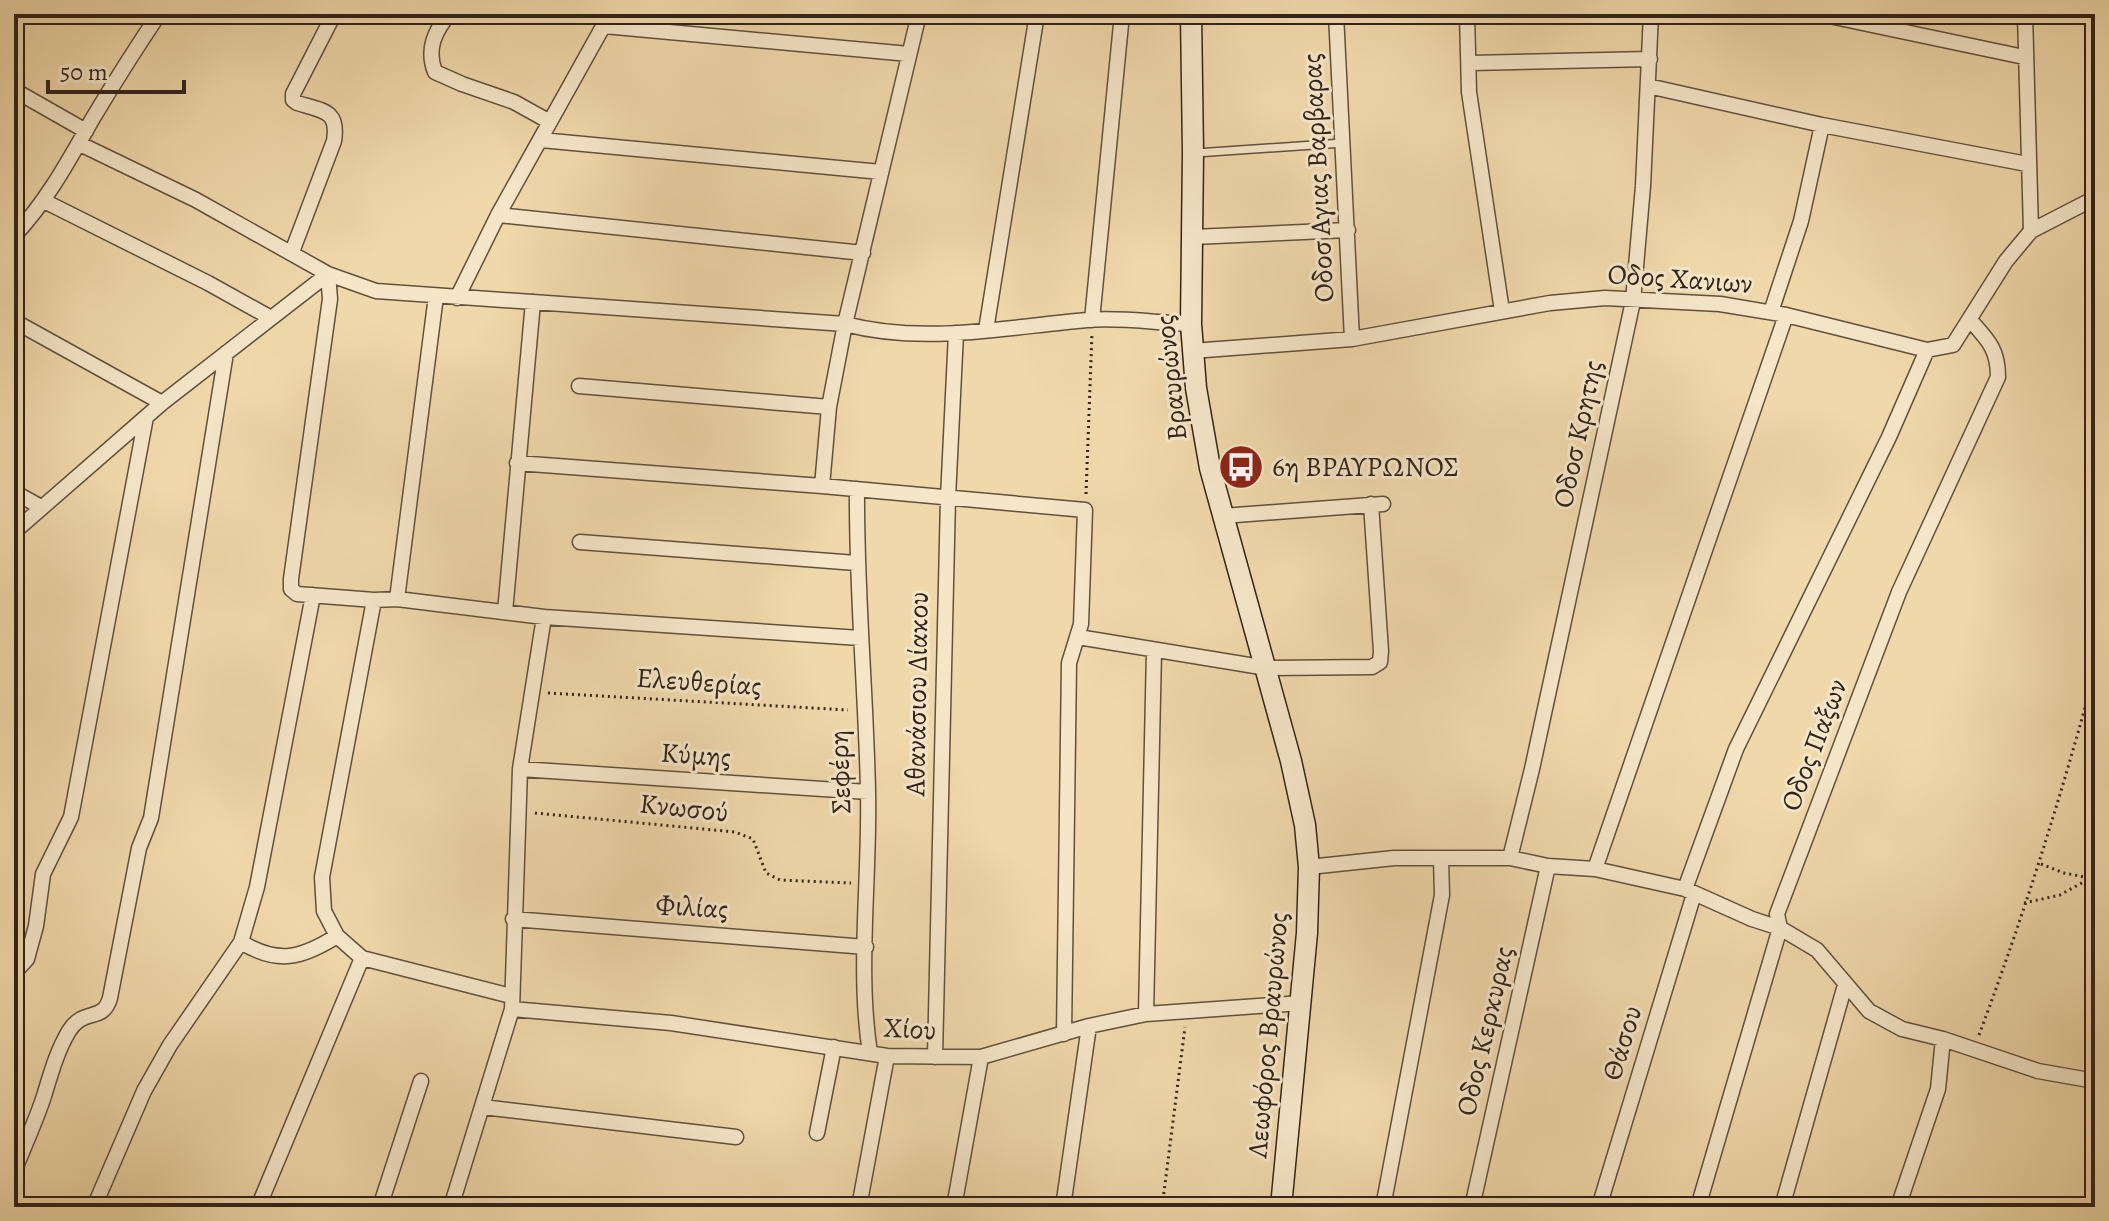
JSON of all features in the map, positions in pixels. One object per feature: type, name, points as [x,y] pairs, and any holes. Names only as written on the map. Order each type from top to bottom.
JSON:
[{"type":"main road","name":"Βραυρώνος","points":[[1191,14],[1191,324],[1202,429],[1223,516],[1267,668],[1305,825],[1309,867]]},
{"type":"main road","name":"Λεωφόρος Βραυρώνος","points":[[1281,1207],[1301,1003],[1309,867]]},
{"type":"street","points":[[14,236],[44,201],[159,14]]},
{"type":"street","points":[[292,252],[334,141],[336,127],[335,119],[327,113],[297,103],[293,100],[293,94],[334,14]]},
{"type":"street","points":[[449,14],[434,37],[430,53],[435,72],[514,102],[550,122]]},
{"type":"street","points":[[822,486],[829,407],[845,324],[919,14]]},
{"type":"street","points":[[986,330],[1037,14]]},
{"type":"street","points":[[1092,320],[1122,14]]},
{"type":"street","name":"Οδοσ Αγιας Βαρβαρας","points":[[1336,14],[1352,339]]},
{"type":"street","points":[[1467,14],[1471,63],[1469,92],[1502,311]]},
{"type":"street","name":"Οδοσ Κρητης","points":[[1510,858],[1536,753],[1633,301],[1643,186],[1651,14]]},
{"type":"street","points":[[1820,14],[2024,57]]},
{"type":"street","points":[[2025,14],[2031,231]]},
{"type":"street","points":[[457,298],[498,215],[607,20],[909,54]]},
{"type":"street","points":[[1471,63],[1650,59]]},
{"type":"street","points":[[1648,86],[1822,125],[2027,164]]},
{"type":"street","points":[[14,90],[83,137],[328,274],[376,291],[845,324],[877,333],[956,333],[1092,320],[1191,324]]},
{"type":"street","points":[[1771,312],[1801,221],[1822,125]]},
{"type":"street","points":[[541,140],[881,172]]},
{"type":"street","points":[[1927,350],[1953,345],[2006,261],[2031,231],[2095,198]]},
{"type":"street","points":[[44,201],[271,318]]},
{"type":"street","points":[[498,215],[863,253]]},
{"type":"street","points":[[1193,237],[1348,230]]},
{"type":"street","points":[[14,532],[162,403],[328,274]]},
{"type":"street","points":[[328,274],[330,299],[291,579],[291,589],[297,594],[397,599],[544,617],[860,638]]},
{"type":"street","points":[[397,599],[436,296]]},
{"type":"street","name":"Οδος Χανιων","points":[[1192,351],[1352,339],[1550,303],[1605,298],[1720,304],[1771,312],[1927,350]]},
{"type":"street","points":[[505,612],[533,302]]},
{"type":"street","points":[[1595,869],[1786,315]]},
{"type":"street","name":"Οδος Παξων","points":[[1698,1207],[1780,928],[1777,914],[1899,592],[1998,377],[1998,357],[1970,320]]},
{"type":"street","points":[[14,321],[162,403]]},
{"type":"street","name":"Αθανάσιου Δίακου","points":[[935,1057],[948,498],[956,333]]},
{"type":"street","name":"Θάσου","points":[[1599,1207],[1690,891],[1736,749],[1889,437],[1927,350]]},
{"type":"street","points":[[14,1172],[44,1095],[50,1071],[70,1030],[82,1016],[102,1012],[110,998],[139,848],[151,818],[226,353]]},
{"type":"street","points":[[579,386],[829,407]]},
{"type":"street","points":[[14,973],[27,959],[36,926],[43,874],[71,817],[146,417]]},
{"type":"street","points":[[517,463],[1085,510],[1081,624],[1069,663],[1064,1034]]},
{"type":"street","name":"Σεφέρη","points":[[857,489],[856,563],[868,792],[864,1013],[870,1053]]},
{"type":"street","points":[[14,492],[41,507]]},
{"type":"street","points":[[1078,637],[1267,668],[1372,667],[1380,662],[1377,504],[1223,516]]},
{"type":"street","points":[[580,542],[856,563]]},
{"type":"street","points":[[94,1207],[144,1091],[170,1045],[241,942],[257,887],[313,595]]},
{"type":"street","points":[[258,1207],[362,958],[337,936],[324,911],[322,877],[374,600]]},
{"type":"street","points":[[451,1207],[512,1002],[520,769],[544,617]]},
{"type":"street","points":[[1146,1014],[1154,651]]},
{"type":"street","name":"Κύμης","points":[[520,769],[868,792]]},
{"type":"street","points":[[1309,867],[1394,858],[1510,858],[1548,866],[1595,869],[1690,891],[1780,928],[1817,950],[1869,1011],[1902,1029],[1943,1039],[2038,1071],[2095,1081]]},
{"type":"street","points":[[1383,1207],[1442,895],[1441,859]]},
{"type":"street","name":"Οδος Κερκυρας","points":[[1472,1207],[1548,866]]},
{"type":"street","name":"Φιλίας","points":[[513,919],[866,947]]},
{"type":"street","points":[[241,942],[256,952],[273,957],[293,957],[337,936]]},
{"type":"street","name":"Χίου","points":[[362,958],[512,1002],[887,1056],[981,1057],[1089,1026],[1146,1014],[1301,1003]]},
{"type":"street","points":[[1782,1207],[1845,985]]},
{"type":"street","points":[[1063,1207],[1089,1026]]},
{"type":"street","points":[[1898,1207],[1938,1089],[1943,1039]]},
{"type":"street","points":[[817,1133],[834,1047]]},
{"type":"street","points":[[859,1207],[887,1056]]},
{"type":"street","points":[[954,1207],[981,1057]]},
{"type":"street","points":[[380,1207],[421,1081]]},
{"type":"street","points":[[483,1107],[736,1137]]},
{"type":"lane","points":[[1193,153],[1344,143]]},
{"type":"path","points":[[1085,510],[1092,320]]},
{"type":"path","points":[[1974,1050],[2024,903],[2041,864],[2095,671]]},
{"type":"path","name":"Ελευθερίας","points":[[531,692],[864,711]]},
{"type":"path","name":"Κνωσού","points":[[518,811],[735,832],[753,839],[766,873],[780,880],[867,883]]},
{"type":"path","points":[[2041,864],[2092,879]]},
{"type":"path","points":[[2024,903],[2060,895],[2092,879]]},
{"type":"path","points":[[1163,1200],[1182,1065],[1186,1011]]},
{"type":"place","name":"6η ΒΡΑΥΡΩΝΟΣ","points":[[1241,467]]}]
